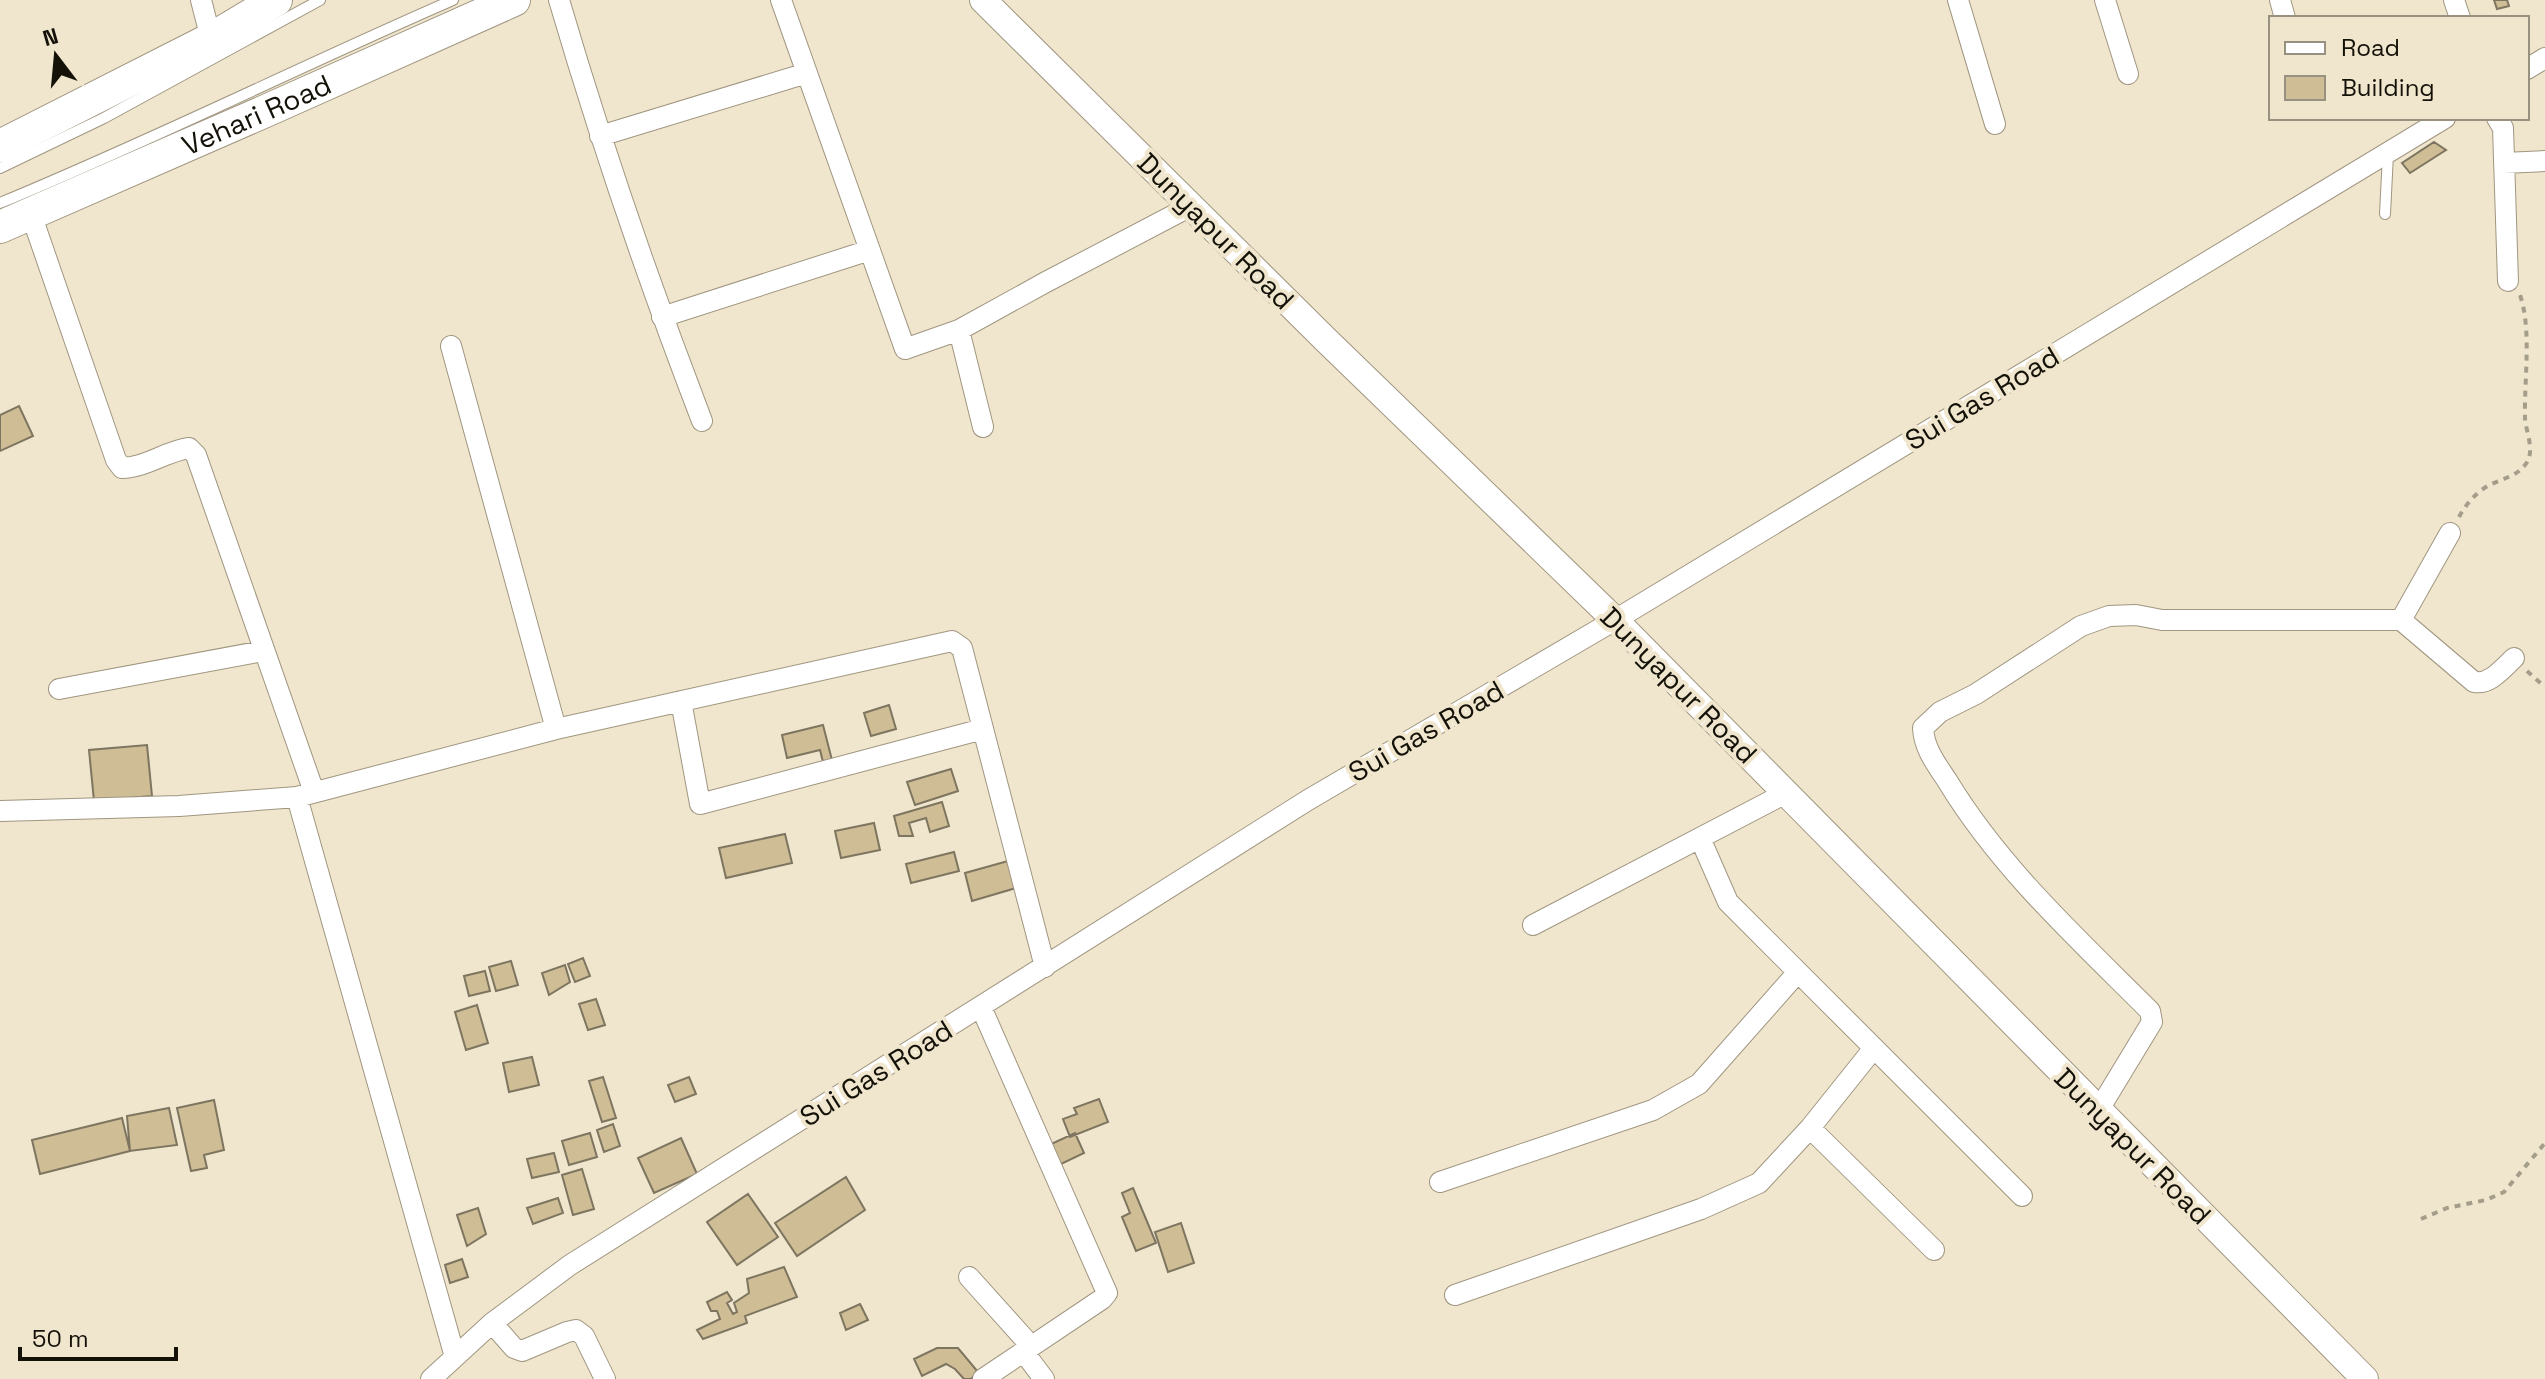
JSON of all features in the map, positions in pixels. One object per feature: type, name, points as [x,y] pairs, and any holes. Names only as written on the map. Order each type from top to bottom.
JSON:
[{"type":"main road","points":[[0,146],[211,39],[276,0]]},
{"type":"main road","name":"Vehari Road","points":[[0,227],[514,0]]},
{"type":"street","points":[[201,0],[211,39]]},
{"type":"street","points":[[559,0],[600,136],[662,317],[702,421]]},
{"type":"street","points":[[781,0],[905,349],[959,330],[1191,206]]},
{"type":"street","name":"Dunyapur Road","points":[[983,0],[1615,620],[2365,1379]]},
{"type":"street","points":[[1958,0],[1995,124]]},
{"type":"street","points":[[2105,0],[2128,74]]},
{"type":"street","points":[[600,136],[807,73]]},
{"type":"street","name":"Sui Gas Road","points":[[431,1379],[492,1323],[570,1265],[1308,800],[1615,620],[2442,120]]},
{"type":"street","points":[[2498,120],[2503,128],[2508,281]]},
{"type":"street","points":[[2504,163],[2545,161]]},
{"type":"street","points":[[31,214],[116,460],[122,468],[132,468],[189,448],[196,455],[263,651],[306,794],[455,1357]]},
{"type":"street","points":[[662,317],[870,250]]},
{"type":"street","points":[[959,330],[983,427]]},
{"type":"street","points":[[451,346],[556,729]]},
{"type":"street","points":[[2401,620],[2450,533]]},
{"type":"street","points":[[2098,1111],[2152,1022],[2150,1011],[2055,916],[1972,821],[1924,744],[1923,728],[1940,712],[1976,694],[2081,626],[2109,616],[2136,615],[2162,620],[2401,620],[2479,684],[2514,658]]},
{"type":"street","points":[[0,811],[179,806],[306,794],[556,729],[952,641],[962,648],[1045,967]]},
{"type":"street","points":[[59,689],[263,651]]},
{"type":"street","points":[[681,701],[700,804],[983,729]]},
{"type":"street","points":[[1533,925],[1786,793]]},
{"type":"street","points":[[1700,838],[1728,902],[2022,1196]]},
{"type":"street","points":[[1440,1182],[1653,1110],[1699,1084],[1798,972]]},
{"type":"street","points":[[981,1007],[1107,1293],[983,1379]]},
{"type":"street","points":[[1455,1295],[1701,1209],[1759,1183],[1810,1128],[1874,1048]]},
{"type":"street","points":[[1810,1128],[1934,1250]]},
{"type":"street","points":[[969,1277],[1027,1348],[1044,1379]]},
{"type":"street","points":[[492,1323],[514,1348],[522,1351],[576,1330],[584,1336],[605,1379]]},
{"type":"lane","points":[[0,168],[104,118],[320,0]]},
{"type":"lane","points":[[0,203],[185,124],[346,46],[453,0]]},
{"type":"lane","points":[[2385,214],[2388,152]]},
{"type":"path","points":[[2450,533],[2466,504],[2484,488],[2517,474],[2529,462],[2522,302],[2519,292],[2508,281]]},
{"type":"path","points":[[2421,1219],[2447,1208],[2486,1200],[2504,1192],[2545,1143]]},
{"type":"building","points":[[2494,0],[2507,0],[2509,6],[2497,9]]},
{"type":"building","points":[[2434,142],[2446,150],[2410,173],[2402,163]]},
{"type":"building","points":[[19,406],[33,436],[0,451],[0,415]]},
{"type":"building","points":[[889,705],[896,729],[871,736],[864,713]]},
{"type":"building","points":[[823,725],[833,764],[824,766],[820,750],[787,758],[782,735]]},
{"type":"building","points":[[147,745],[152,796],[94,801],[89,750]]},
{"type":"building","points":[[951,769],[958,791],[915,805],[907,782]]},
{"type":"building","points":[[942,802],[949,826],[930,832],[926,818],[909,823],[913,836],[899,836],[894,816]]},
{"type":"building","points":[[874,823],[880,850],[841,858],[835,831]]},
{"type":"building","points":[[785,834],[792,863],[726,878],[719,848]]},
{"type":"building","points":[[954,852],[959,871],[911,883],[906,864]]},
{"type":"building","points":[[1008,861],[1016,888],[972,901],[965,873]]},
{"type":"building","points":[[583,958],[590,976],[575,982],[568,964]]},
{"type":"building","points":[[511,961],[518,985],[496,991],[489,967]]},
{"type":"building","points":[[565,965],[570,982],[549,995],[542,973]]},
{"type":"building","points":[[485,971],[490,991],[469,996],[464,976]]},
{"type":"building","points":[[596,999],[605,1025],[588,1030],[579,1004]]},
{"type":"building","points":[[477,1005],[488,1043],[466,1050],[455,1012]]},
{"type":"building","points":[[532,1057],[539,1085],[509,1092],[503,1063]]},
{"type":"building","points":[[603,1077],[616,1118],[602,1122],[589,1081]]},
{"type":"building","points":[[689,1077],[696,1094],[675,1102],[668,1085]]},
{"type":"building","points":[[1099,1099],[1108,1122],[1070,1137],[1063,1119],[1077,1114],[1074,1108]]},
{"type":"building","points":[[214,1100],[224,1150],[204,1155],[207,1168],[191,1171],[177,1108]]},
{"type":"building","points":[[169,1108],[177,1145],[130,1151],[127,1116]]},
{"type":"building","points":[[122,1118],[130,1151],[40,1174],[32,1140]]},
{"type":"building","points":[[613,1124],[620,1146],[604,1152],[597,1130]]},
{"type":"building","points":[[590,1133],[597,1157],[569,1165],[562,1141]]},
{"type":"building","points":[[1075,1133],[1084,1153],[1059,1165],[1049,1145]]},
{"type":"building","points":[[681,1138],[697,1174],[654,1193],[638,1158]]},
{"type":"building","points":[[554,1153],[559,1172],[532,1178],[527,1159]]},
{"type":"building","points":[[582,1169],[594,1209],[573,1215],[562,1175]]},
{"type":"building","points":[[846,1177],[865,1210],[797,1256],[775,1223]]},
{"type":"building","points":[[1133,1188],[1156,1243],[1136,1251],[1122,1217],[1130,1213],[1122,1193]]},
{"type":"building","points":[[748,1194],[778,1237],[737,1265],[707,1222]]},
{"type":"building","points":[[558,1198],[563,1213],[533,1224],[527,1208]]},
{"type":"building","points":[[478,1208],[486,1234],[467,1246],[457,1215]]},
{"type":"building","points":[[1181,1223],[1194,1263],[1168,1272],[1155,1232]]},
{"type":"building","points":[[462,1259],[468,1277],[450,1283],[445,1265]]},
{"type":"building","points":[[784,1267],[797,1297],[745,1316],[747,1323],[703,1339],[697,1330],[720,1319],[717,1311],[711,1311],[707,1302],[727,1292],[732,1300],[727,1303],[733,1314],[737,1312],[734,1303],[749,1293],[747,1279]]},
{"type":"building","points":[[860,1304],[868,1320],[846,1330],[840,1313]]},
{"type":"building","points":[[937,1348],[958,1348],[978,1372],[971,1379],[964,1379],[946,1364],[922,1376],[914,1359]]}]
